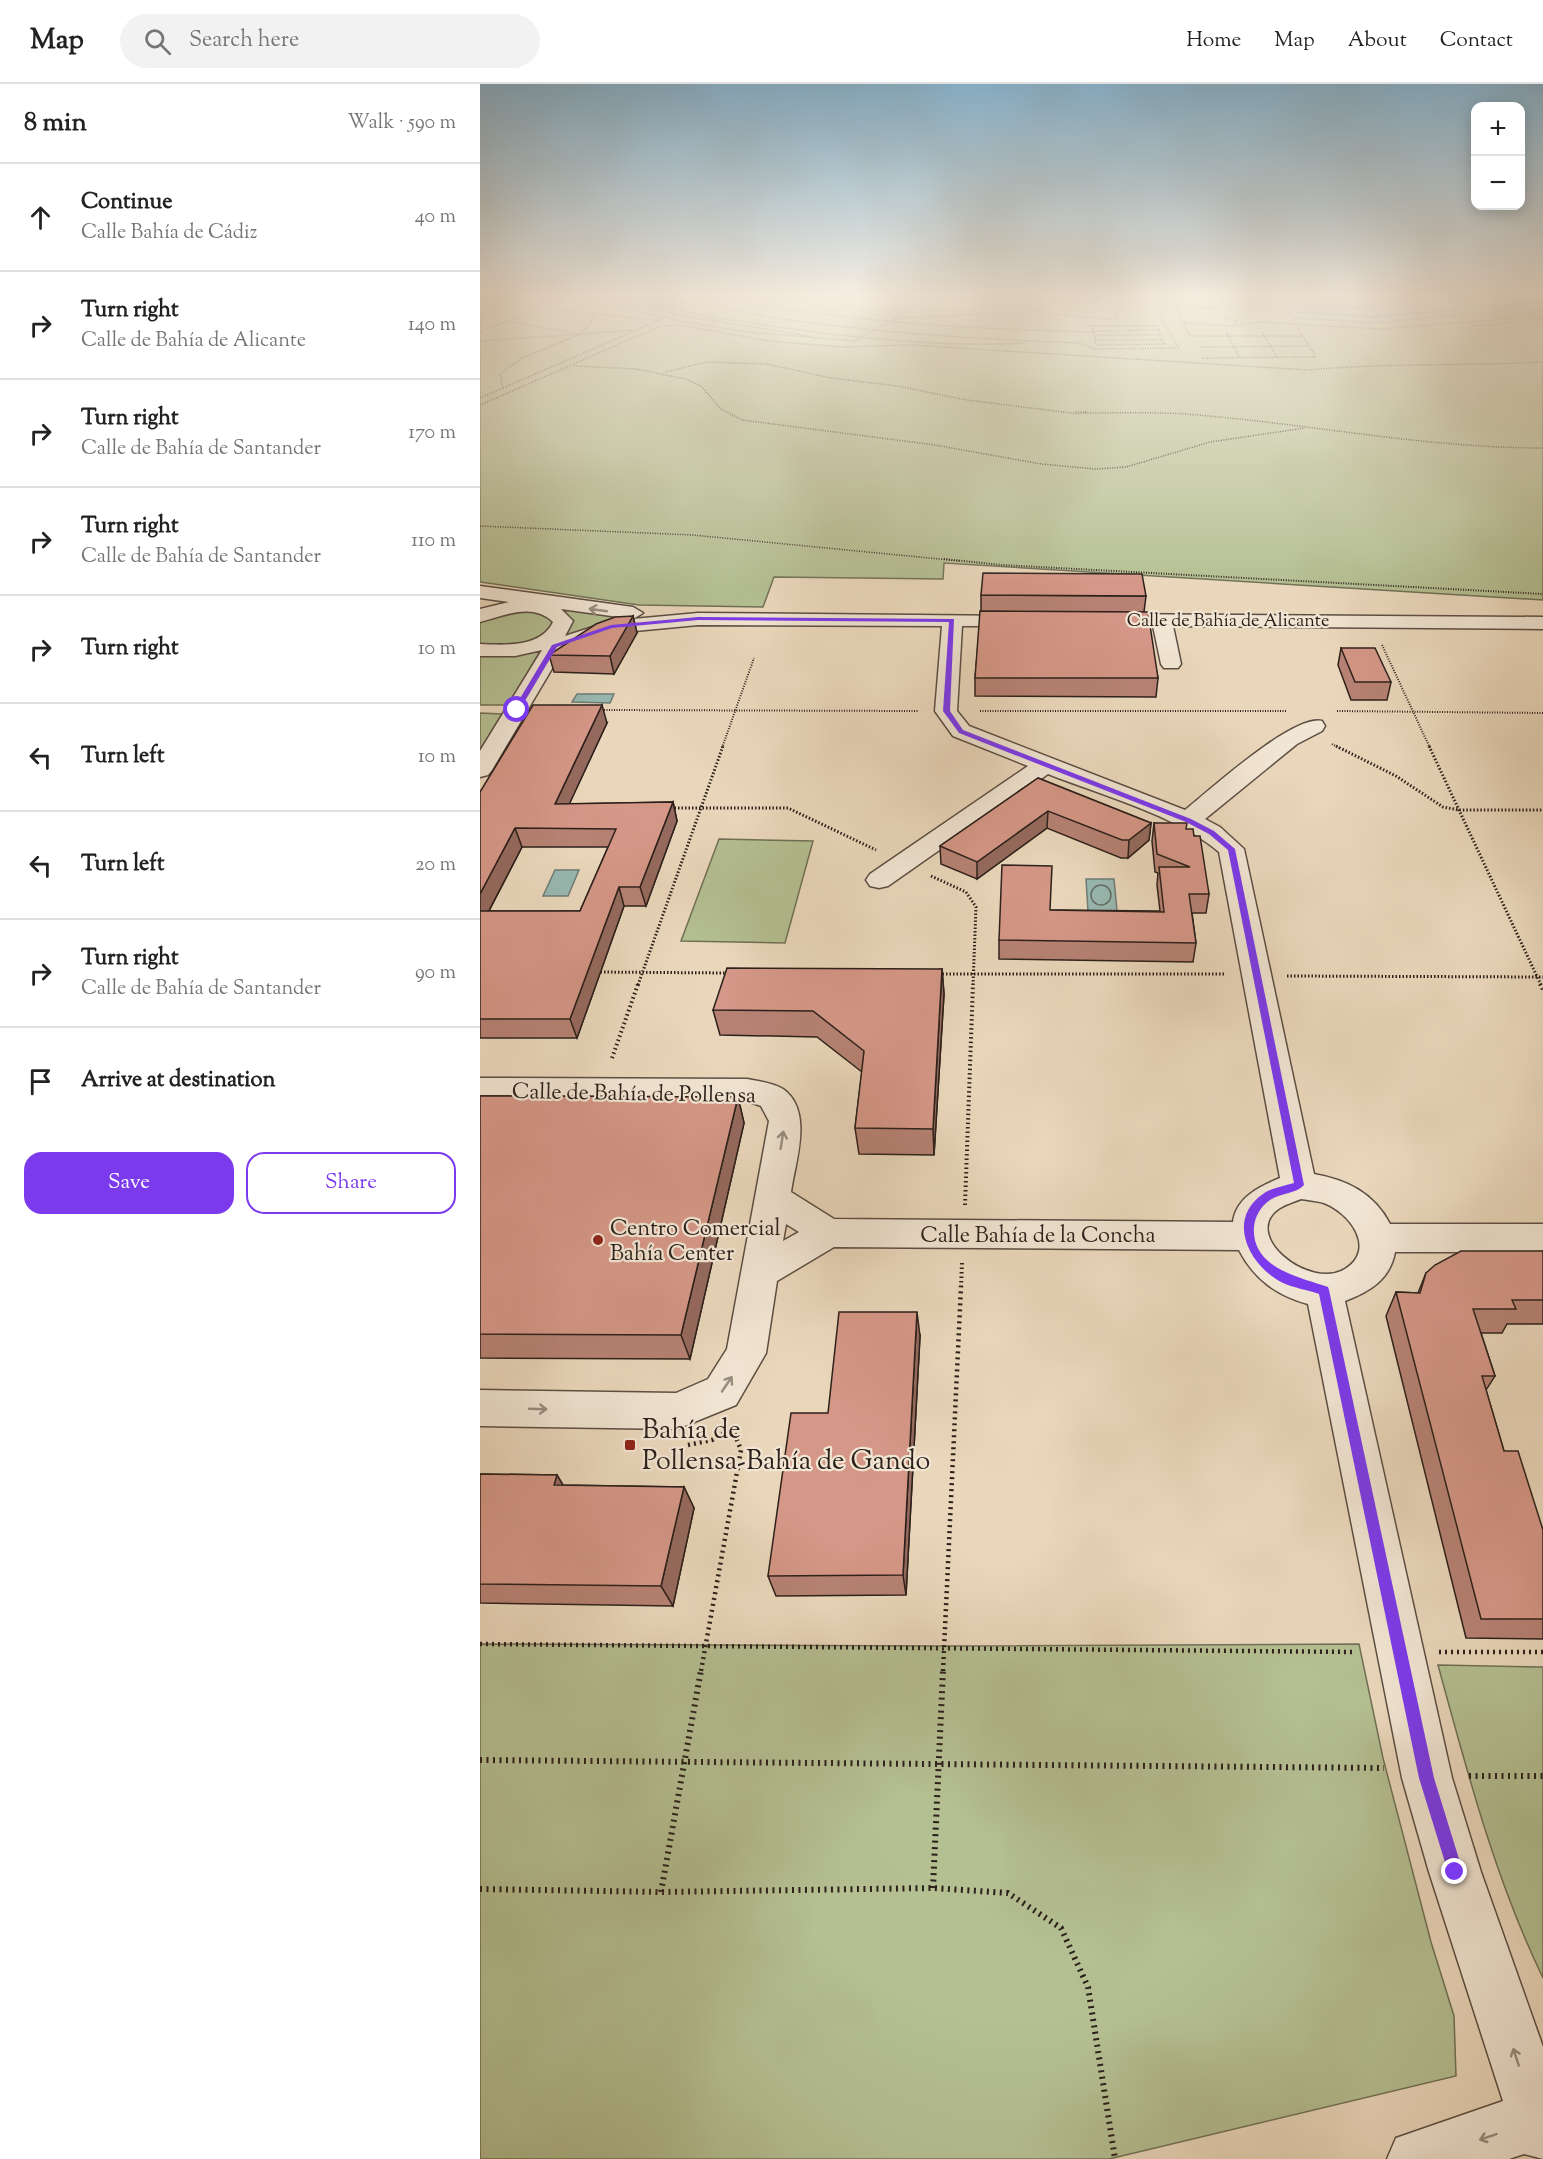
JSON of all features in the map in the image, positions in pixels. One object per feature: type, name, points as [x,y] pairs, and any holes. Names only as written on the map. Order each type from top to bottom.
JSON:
[{"type":"street","points":[[480,592],[538,605],[698,619],[1040,620]]},
{"type":"street","points":[[480,616],[500,610],[538,605],[558,614],[562,621],[561,628],[548,644],[480,770]]},
{"type":"street","points":[[480,650],[512,651],[611,627],[698,619]]},
{"type":"street","points":[[952,620],[946,711],[961,731],[1188,820],[1211,832],[1232,849],[1299,1185]]},
{"type":"street","name":"Calle de Bahía de Alicante","points":[[1085,620],[1543,623]]},
{"type":"street","points":[[1162,621],[1171,664]]},
{"type":"street","points":[[1188,820],[1289,739],[1322,719]]},
{"type":"street","points":[[879,880],[1045,765]]},
{"type":"street","name":"Calle de Bahía de Pollensa","points":[[480,1089],[747,1090],[767,1094],[779,1102],[785,1121],[746,1353],[722,1392],[677,1411],[480,1408]]},
{"type":"street","points":[[1299,1185],[1322,1189],[1341,1196],[1358,1206],[1370,1220],[1379,1238],[1378,1254],[1369,1271],[1353,1284],[1324,1290],[1287,1280],[1269,1268],[1256,1253],[1248,1236],[1250,1221],[1256,1207],[1268,1196],[1299,1185]]},
{"type":"street","points":[[759,1273],[828,1233],[773,1198]]},
{"type":"street","name":"Calle Bahía de la Concha","points":[[828,1233],[1248,1236]]},
{"type":"street","points":[[1379,1238],[1543,1238]]},
{"type":"street","points":[[1324,1290],[1427,1778],[1541,2123],[1417,2159]]},
{"type":"path","points":[[480,405],[503,395]]},
{"type":"path","points":[[707,395],[710,400],[741,420],[934,445],[1077,469],[1126,467],[1209,442],[1305,428]]},
{"type":"path","points":[[941,395],[967,400],[1074,412],[1183,414],[1496,448],[1543,448]]},
{"type":"path","points":[[480,526],[693,535],[855,548],[1002,565],[1543,594]]},
{"type":"path","points":[[1380,640],[1543,990]]},
{"type":"path","points":[[612,1058],[754,658]]},
{"type":"path","points":[[592,710],[921,711]]},
{"type":"path","points":[[970,711],[1293,711]]},
{"type":"path","points":[[1322,719],[1413,712],[1543,713]]},
{"type":"path","points":[[1331,744],[1396,776],[1443,807],[1459,810],[1543,810]]},
{"type":"path","points":[[667,808],[788,808],[879,851]]},
{"type":"path","points":[[929,874],[966,892],[974,900],[976,907],[965,1215]]},
{"type":"path","points":[[596,972],[736,973]]},
{"type":"path","points":[[937,974],[1235,974]]},
{"type":"path","points":[[1286,976],[1543,977]]},
{"type":"path","points":[[933,1888],[963,1259]]},
{"type":"path","points":[[661,1892],[741,1450]]},
{"type":"path","points":[[480,1644],[945,1646],[1355,1652]]},
{"type":"path","points":[[1438,1652],[1543,1652]]},
{"type":"path","points":[[480,1760],[1394,1768]]},
{"type":"path","points":[[1461,1776],[1543,1776]]},
{"type":"path","points":[[480,1889],[661,1892],[933,1888],[1008,1893],[1061,1928],[1088,1987],[1115,2159]]},
{"type":"green space","points":[[480,395],[1543,395],[1543,600],[944,563],[943,579],[774,577],[763,607],[639,605],[480,582]]},
{"type":"green space","points":[[568,610],[633,616],[567,636],[563,635],[563,612]]},
{"type":"green space","points":[[505,611],[540,612],[556,623],[542,638],[533,642],[512,646],[480,647],[480,619]]},
{"type":"green space","points":[[541,650],[508,705],[480,705],[480,653]]},
{"type":"green space","points":[[480,713],[502,714],[480,750]]},
{"type":"green space","points":[[719,839],[813,841],[785,943],[681,941]]},
{"type":"green space","points":[[480,1644],[945,1646],[1359,1644],[1383,1758],[1431,1942],[1454,2016],[1456,2076],[1109,2159],[480,2159]]},
{"type":"green space","points":[[1438,1665],[1543,1667],[1543,1978],[1496,1863],[1471,1785]]},
{"type":"water","points":[[577,694],[614,694],[610,703],[572,702]]},
{"type":"water","points":[[555,870],[579,870],[568,896],[543,896]]},
{"type":"water","points":[[1086,879],[1114,879],[1117,911],[1088,911]]},
{"type":"building","points":[[983,573],[1142,574],[1146,596],[981,595]]},
{"type":"building","points":[[980,611],[1148,612],[1158,678],[975,678]]},
{"type":"building","points":[[633,616],[610,656],[549,655],[596,624],[615,617]]},
{"type":"building","points":[[1341,648],[1375,648],[1391,682],[1355,682]]},
{"type":"building","points":[[533,705],[602,705],[555,804],[673,802],[640,887],[619,887],[570,1019],[480,1019],[480,911],[580,911],[616,829],[515,828],[480,894],[480,792]]},
{"type":"building","points":[[1038,778],[1151,823],[1129,840],[1122,840],[1048,811],[977,862],[940,846]]},
{"type":"building","points":[[1154,823],[1187,823],[1186,829],[1193,829],[1194,836],[1200,836],[1209,894],[1189,894],[1196,943],[999,940],[1002,865],[1052,866],[1050,910],[1164,912],[1159,867],[1190,867],[1157,854]]},
{"type":"building","points":[[727,968],[942,969],[933,1129],[855,1128],[864,1051],[813,1011],[713,1010]]},
{"type":"building","name":"Centro Comercial Bahía Center","points":[[480,1096],[738,1097],[681,1335],[480,1334]]},
{"type":"building","points":[[1461,1251],[1543,1251],[1543,1300],[1512,1300],[1516,1309],[1473,1309],[1495,1376],[1482,1376],[1504,1451],[1518,1451],[1543,1530],[1543,1619],[1481,1619],[1396,1292],[1420,1293],[1426,1273],[1435,1265]]},
{"type":"building","points":[[839,1312],[917,1312],[903,1575],[768,1576],[791,1413],[828,1413]]},
{"type":"building","points":[[480,1474],[557,1475],[554,1485],[684,1487],[661,1586],[480,1584]]},
{"type":"place","name":"Centro Comercial Bahía Center","points":[[598,1240]]},
{"type":"place","name":"Bahía de Pollensa-Bahía de Gando","points":[[630,1445]]},
{"type":"route","points":[[517,710],[555,646],[611,627],[654,621],[698,619],[952,620],[946,711],[961,731],[1188,820],[1211,832],[1232,849],[1255,975],[1299,1185],[1268,1196],[1256,1207],[1250,1221],[1248,1236],[1256,1253],[1269,1268],[1287,1280],[1324,1290],[1427,1778],[1455,1872]]}]
